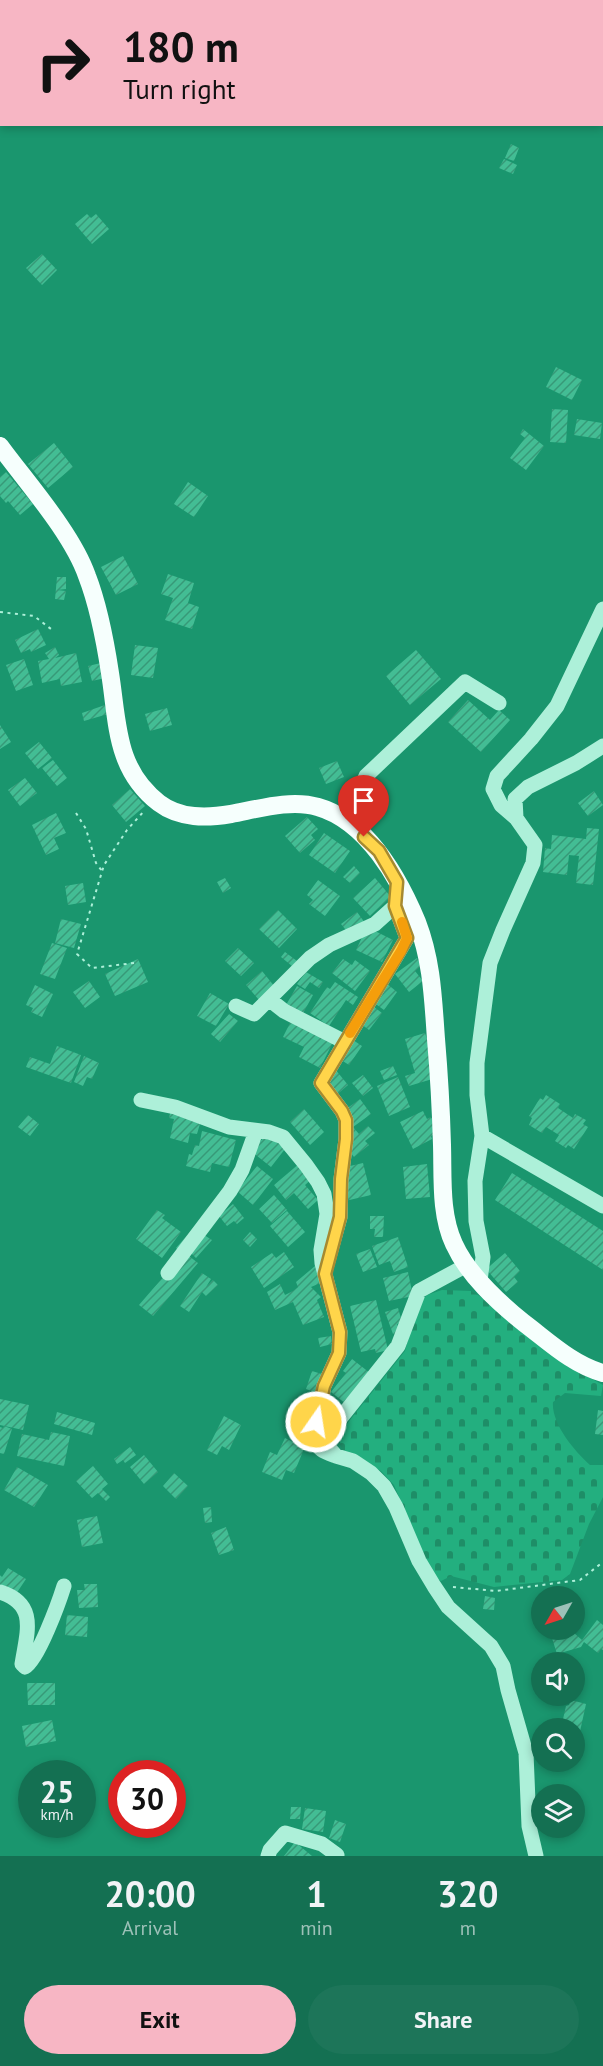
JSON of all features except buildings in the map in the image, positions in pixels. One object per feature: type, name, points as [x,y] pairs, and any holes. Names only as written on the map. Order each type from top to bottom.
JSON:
[{"type":"main road","points":[[0,446],[68,539],[87,573],[100,618],[111,676],[116,725],[126,761],[137,783],[161,805],[187,816],[217,816],[291,805],[318,807],[349,822],[379,851],[417,922],[430,961],[447,1225],[455,1246],[480,1281],[518,1317],[562,1353],[603,1373]]},
{"type":"street","points":[[480,1281],[483,1257],[476,1221],[475,1181],[482,1136],[477,1095],[477,1063],[490,963],[533,863],[535,846],[516,818],[501,805],[493,789],[497,776],[531,739],[557,705],[603,609]]},
{"type":"street","points":[[343,820],[366,776],[465,682],[499,703]]},
{"type":"street","points":[[516,818],[515,799],[528,787],[576,763],[603,746]]},
{"type":"street","points":[[325,1274],[340,1217],[346,1120],[321,1083],[407,938],[395,906],[397,882]]},
{"type":"street","points":[[236,1006],[254,1014],[310,958],[329,945],[375,924],[395,906]]},
{"type":"street","points":[[270,1000],[284,1011],[345,1042]]},
{"type":"street","points":[[141,1100],[175,1107],[229,1127],[269,1132],[283,1137],[306,1165],[324,1194],[327,1214],[321,1250],[340,1332],[339,1353],[324,1386],[314,1439],[316,1447],[353,1461],[371,1473],[384,1486],[432,1584],[448,1607],[491,1646],[503,1666],[526,1753],[529,1826],[536,1856]]},
{"type":"street","points":[[168,1273],[230,1191],[242,1170],[256,1131]]},
{"type":"street","points":[[482,1136],[603,1206]]},
{"type":"street","points":[[336,1456],[329,1448],[329,1439],[335,1425],[398,1346],[419,1291],[467,1265]]},
{"type":"street","points":[[0,1592],[20,1602],[26,1612],[28,1624],[22,1664],[25,1667],[30,1664],[41,1642],[57,1608],[64,1586]]},
{"type":"street","points":[[268,1856],[270,1850],[285,1833],[322,1844],[337,1855]]},
{"type":"path","points":[[0,612],[34,616],[51,629]]},
{"type":"path","points":[[134,963],[92,968],[77,954],[104,865],[127,830],[155,799]]},
{"type":"path","points":[[76,813],[86,829],[96,863],[102,871]]},
{"type":"path","points":[[432,1584],[496,1591],[580,1580],[603,1562]]},
{"type":"green space","points":[[442,1290],[471,1291],[493,1304],[572,1368],[603,1385],[601,1396],[565,1393],[553,1402],[556,1419],[577,1452],[590,1465],[603,1465],[603,1497],[589,1524],[570,1574],[562,1580],[494,1587],[451,1576],[441,1581],[432,1576],[394,1485],[381,1471],[342,1451],[339,1439],[346,1425],[405,1351],[417,1305],[427,1295]]},
{"type":"slow traffic","points":[[350,1033],[401,951],[407,938],[402,922]]},
{"type":"route","points":[[316,1422],[324,1386],[339,1353],[340,1332],[337,1313],[325,1274],[340,1217],[341,1179],[346,1139],[346,1120],[342,1111],[321,1083],[407,938],[395,906],[397,882],[379,851],[364,837]]}]
